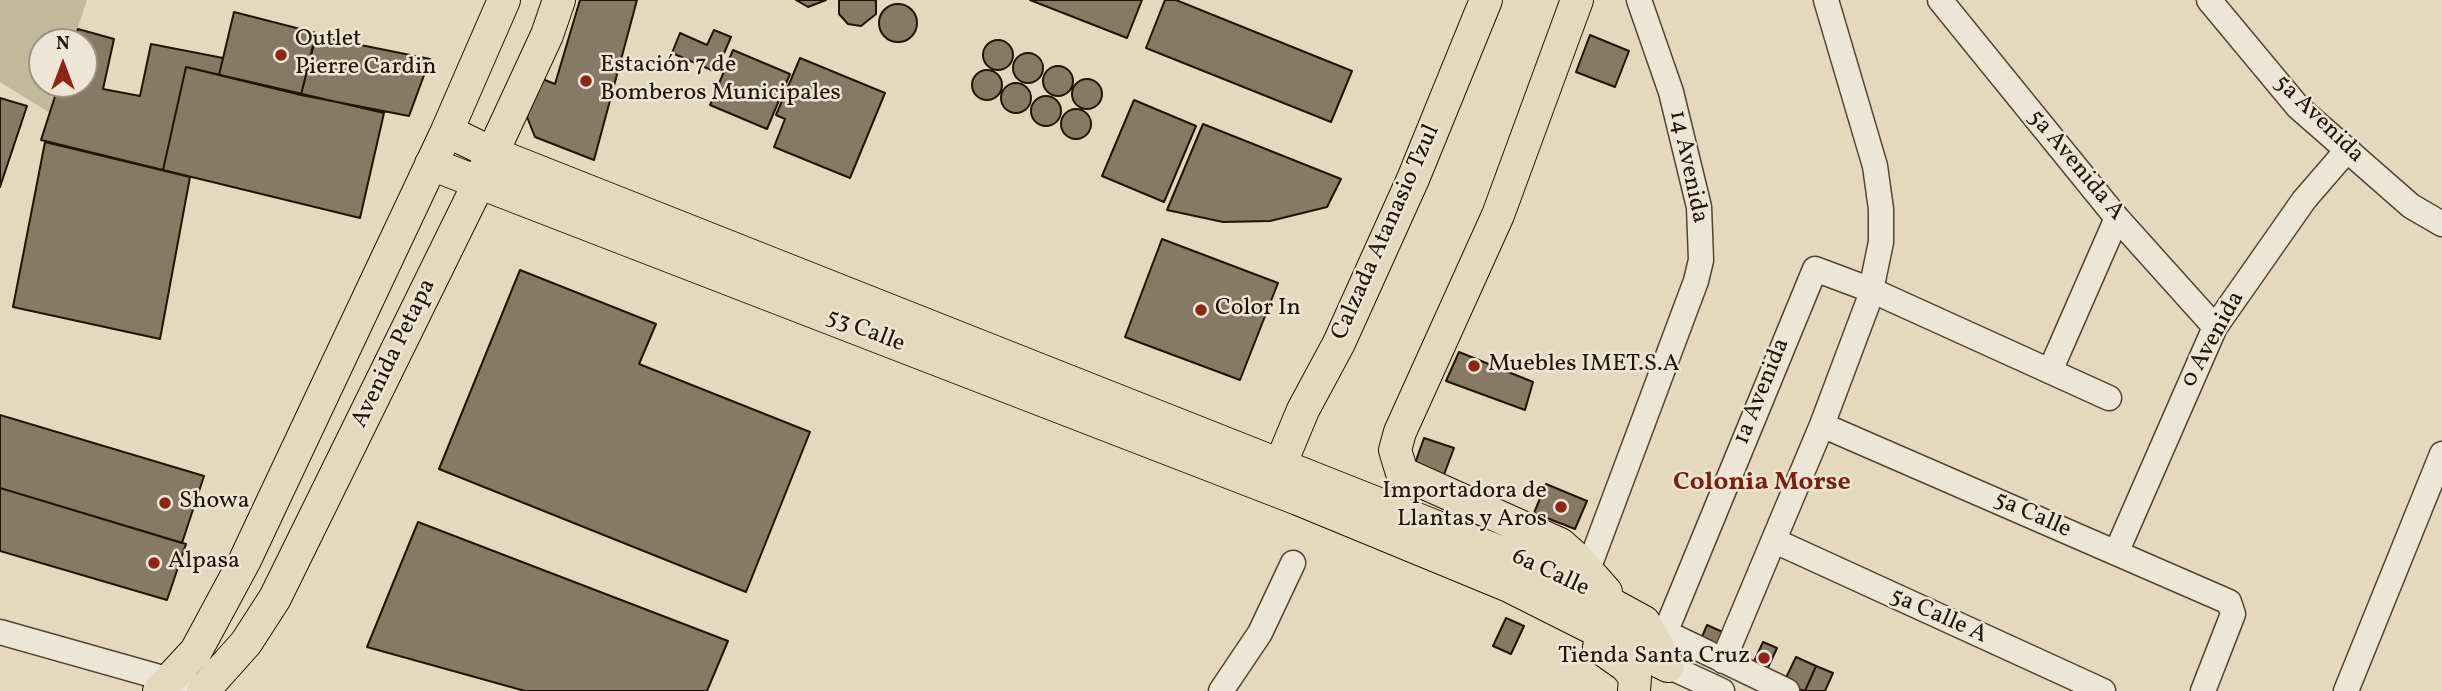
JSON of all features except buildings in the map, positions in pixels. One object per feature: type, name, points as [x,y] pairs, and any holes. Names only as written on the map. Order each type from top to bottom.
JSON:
[{"type":"main road","name":"Avenida Petapa","points":[[205,691],[246,643],[275,598],[479,183],[547,35],[559,0]]},
{"type":"main road","name":"Calzada Atanasio Tzul","points":[[1291,482],[1303,410],[1339,343],[1413,179],[1486,0]]},
{"type":"main road","points":[[1577,0],[1498,215],[1400,432],[1395,450],[1402,473],[1414,481],[1560,544],[1587,572],[1644,622],[1663,679]]},
{"type":"main road","name":"Avenida Petapa","points":[[165,686],[196,651],[245,560],[447,131],[503,1]]},
{"type":"main road","name":"53 Calle","points":[[447,131],[492,153],[1185,425],[1291,482]]},
{"type":"main road","name":"53 Calle","points":[[431,164],[1291,482]]},
{"type":"main road","points":[[1185,425],[1239,437],[1264,437],[1303,410]]},
{"type":"main road","name":"6a Calle","points":[[1291,482],[1336,500],[1558,575],[1644,622]]},
{"type":"main road","name":"6a Calle","points":[[1336,500],[1509,586],[1663,679]]},
{"type":"main road","points":[[1509,586],[1513,601],[1531,613],[1598,646],[1626,666],[1635,677],[1634,691]]},
{"type":"street","name":"14 Avenida","points":[[1587,572],[1696,281],[1701,260],[1699,208],[1671,92],[1639,0]]},
{"type":"street","points":[[1723,661],[1822,425],[1871,290],[1881,242],[1881,209],[1875,166],[1826,0]]},
{"type":"street","name":"5a Avenida A","points":[[1940,0],[2117,218],[2216,327]]},
{"type":"street","name":"5a Avenida","points":[[2209,0],[2298,107],[2410,206],[2442,224]]},
{"type":"street","name":"0 Avenida","points":[[2116,553],[2216,327],[2304,200],[2348,149]]},
{"type":"street","points":[[2050,371],[2117,218]]},
{"type":"street","name":"1a Avenida","points":[[1644,622],[1815,269],[1871,290]]},
{"type":"street","points":[[1871,290],[2109,398]]},
{"type":"street","name":"5a Calle","points":[[1822,425],[2229,602],[2234,614],[2203,691]]},
{"type":"street","points":[[2346,691],[2442,454]]},
{"type":"street","name":"5a Calle A","points":[[1775,541],[2102,691]]},
{"type":"street","points":[[1221,691],[1260,634],[1293,563]]},
{"type":"street","name":"6a Calle","points":[[1644,622],[1787,691]]},
{"type":"street","points":[[0,632],[165,686],[205,691]]},
{"type":"street","name":"6a Calle","points":[[1663,679],[1722,691]]},
{"type":"shaded area","points":[[0,0],[87,0],[78,28],[28,28],[28,98],[55,98],[50,113],[0,82]]},
{"type":"place","name":"Outlet Pierre Cardin","points":[[281,55]]},
{"type":"place","name":"Estación 7 de Bomberos Municipales","points":[[586,81]]},
{"type":"place","name":"Color In","points":[[1201,310]]},
{"type":"place","name":"Muebles IMET.S.A","points":[[1474,366]]},
{"type":"place","name":"Showa","points":[[165,503]]},
{"type":"place","name":"Importadora de Llantas y Aros","points":[[1561,507]]},
{"type":"place","name":"Alpasa","points":[[154,563]]},
{"type":"place","name":"Tienda Santa Cruz","points":[[1764,658]]},
{"type":"district","name":"Colonia Morse","points":[[1762,484]]}]
